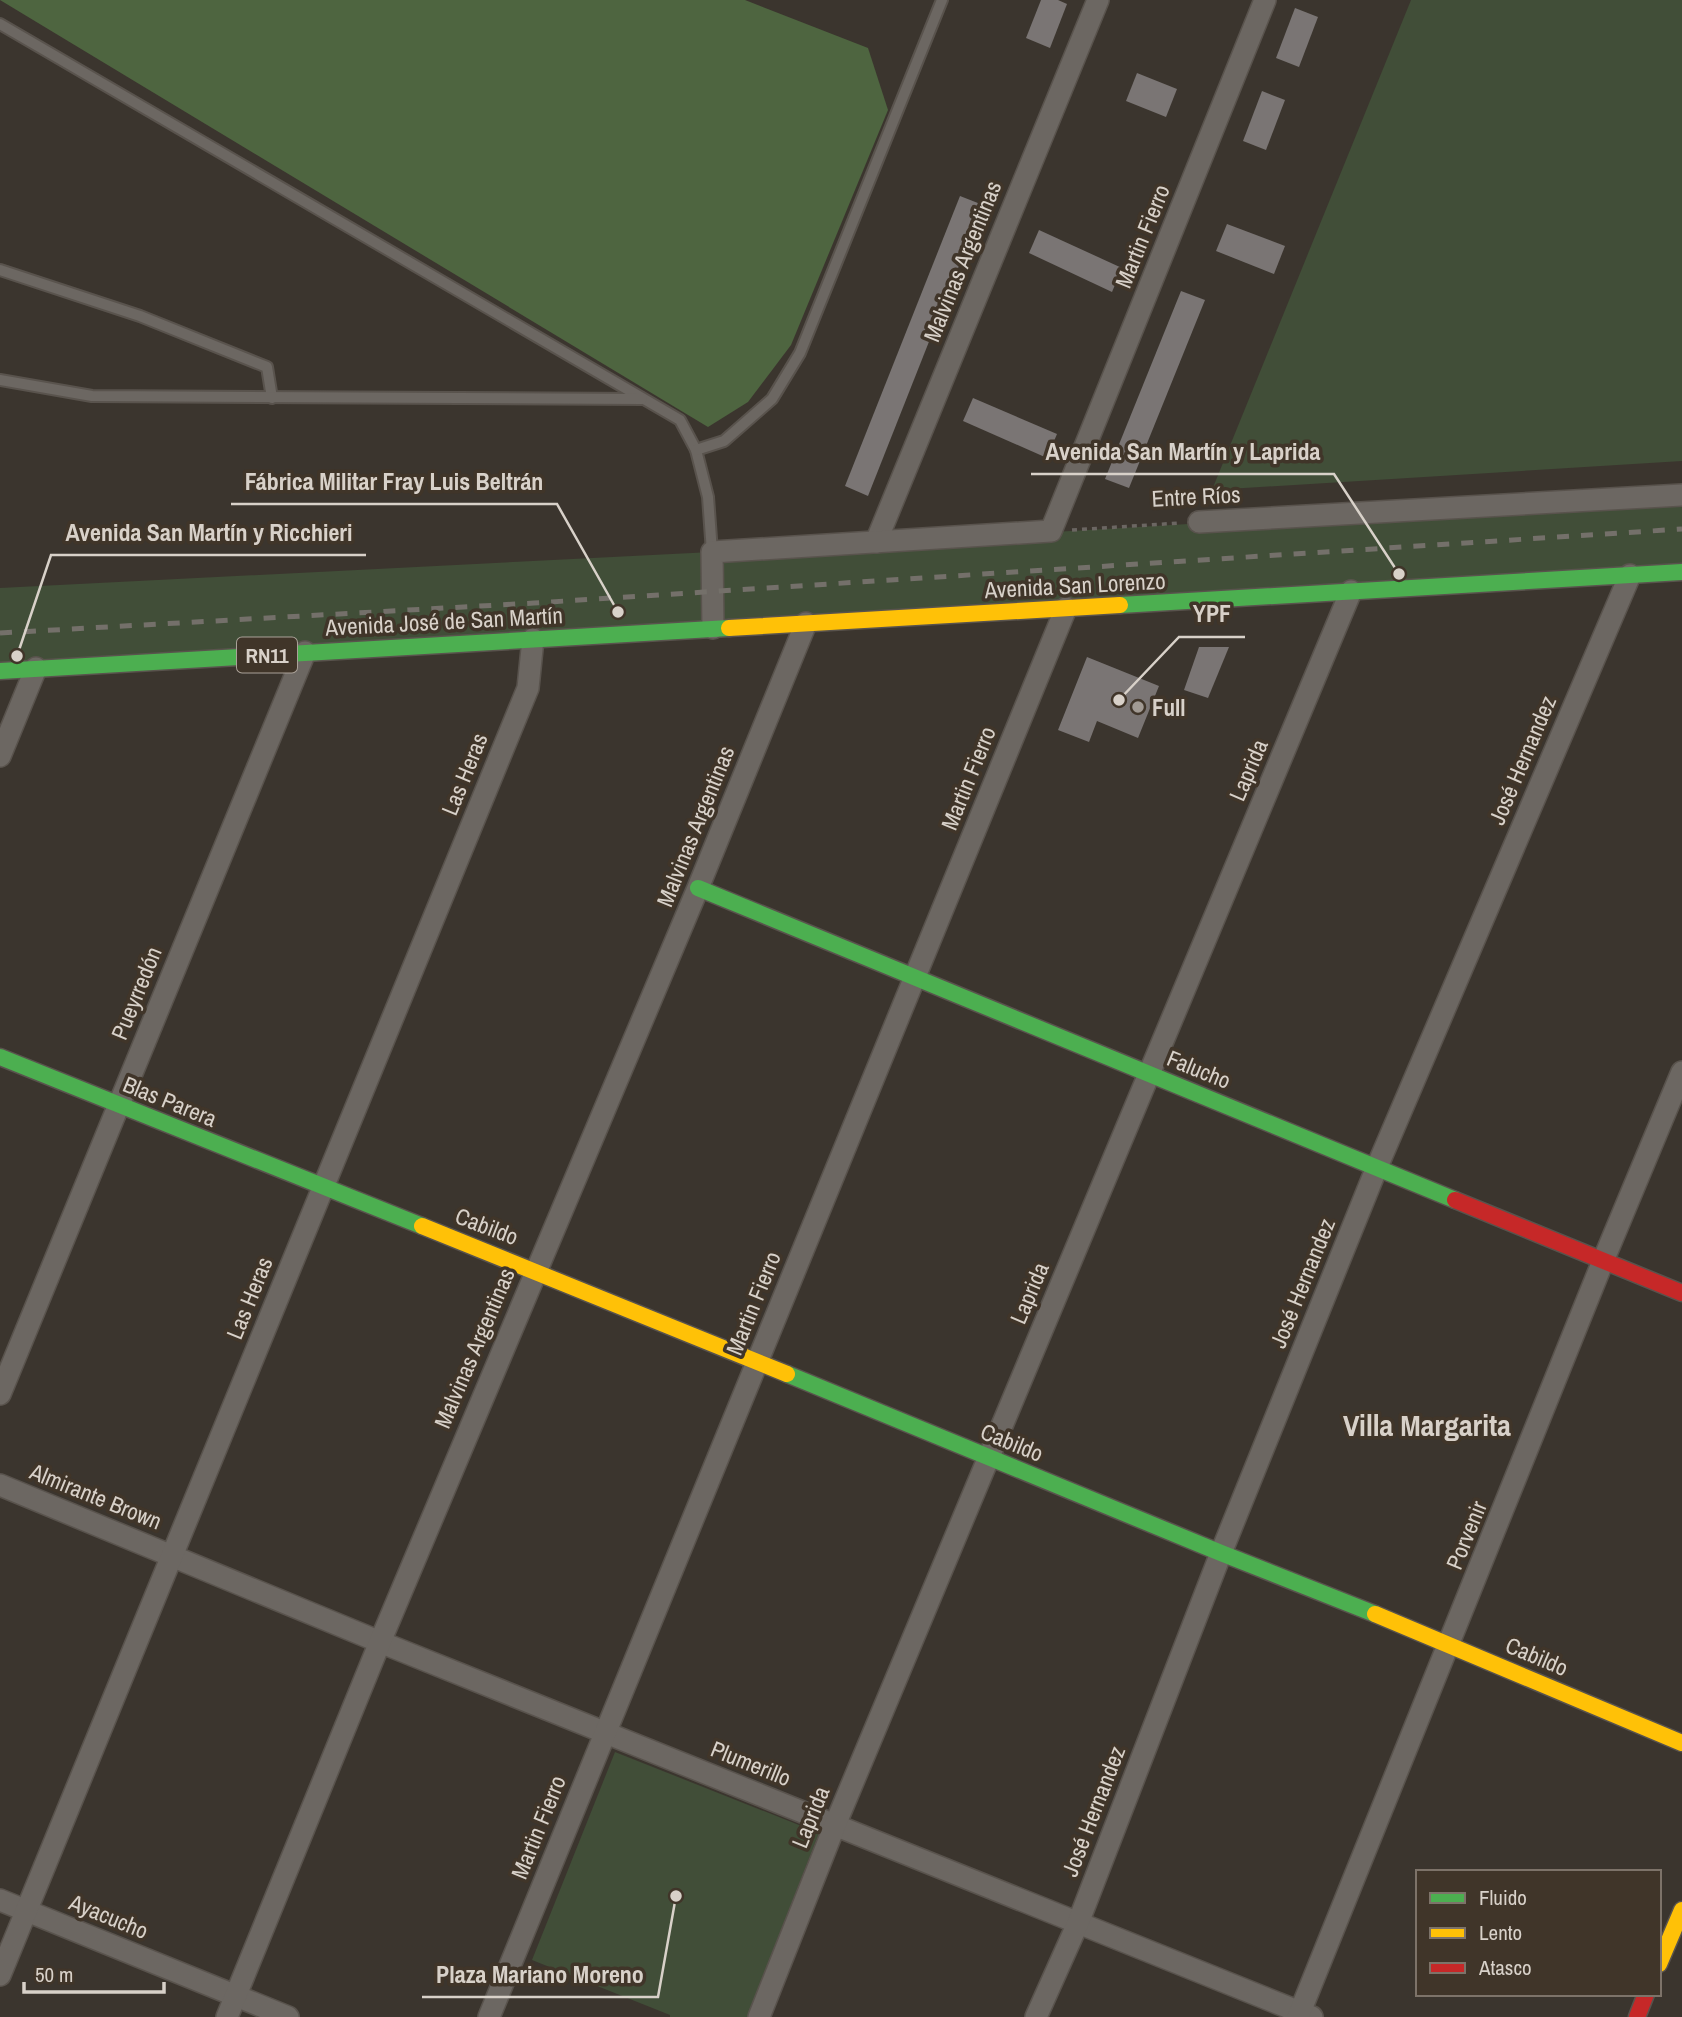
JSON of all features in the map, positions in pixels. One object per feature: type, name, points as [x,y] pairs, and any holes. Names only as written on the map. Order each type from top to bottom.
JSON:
[{"type":"street","name":"Malvinas Argentinas","points":[[876,542],[1098,0]]},
{"type":"street","name":"Martin Fierro","points":[[1051,531],[1265,0]]},
{"type":"street","name":"Entre Ríos","points":[[1199,522],[1682,495]]},
{"type":"street","points":[[713,628],[712,552],[1051,531]]},
{"type":"street","name":"Avenida San Lorenzo","points":[[806,623],[1682,572]]},
{"type":"street","name":"José Hernandez","points":[[1036,2017],[1078,1923],[1221,1553],[1377,1167],[1630,575]]},
{"type":"street","name":"Laprida","points":[[759,2017],[835,1825],[1351,591]]},
{"type":"street","name":"Martin Fierro","points":[[489,2017],[1066,608]]},
{"type":"street","name":"Malvinas Argentinas","points":[[227,2017],[380,1642],[698,888],[806,623]]},
{"type":"street","name":"Avenida José de San Martín","points":[[0,671],[806,623]]},
{"type":"street","name":"Las Heras","points":[[0,1975],[527,688],[533,639]]},
{"type":"street","name":"Pueyrredón","points":[[0,1394],[305,652]]},
{"type":"street","points":[[0,755],[36,668]]},
{"type":"street","name":"Falucho","points":[[698,888],[1682,1293]]},
{"type":"street","name":"Blas Parera","points":[[0,1057],[323,1187]]},
{"type":"street","name":"Porvenir","points":[[1304,2015],[1603,1261],[1682,1072]]},
{"type":"street","name":"Cabildo","points":[[323,1187],[535,1270],[1221,1553],[1451,1644],[1682,1743]]},
{"type":"street","name":"Almirante Brown","points":[[0,1485],[172,1556]]},
{"type":"street","name":"Plumerillo","points":[[172,1556],[1304,2015]]},
{"type":"street","name":"Ayacucho","points":[[0,1899],[288,2017]]},
{"type":"street","points":[[1661,1959],[1682,1910]]},
{"type":"street","points":[[1637,2017],[1645,1996]]},
{"type":"lane","points":[[696,450],[724,441],[772,398],[800,353],[942,0]]},
{"type":"lane","points":[[0,24],[680,420],[696,450],[708,497],[712,552]]},
{"type":"lane","points":[[0,270],[140,316],[267,367],[272,398]]},
{"type":"lane","points":[[0,380],[92,396],[645,399]]},
{"type":"path","name":"Entre Ríos","points":[[1051,531],[1199,522]]},
{"type":"green space","points":[[0,0],[745,0],[868,48],[888,110],[791,345],[748,402],[708,427]]},
{"type":"green space","points":[[1411,0],[1682,0],[1682,461],[1212,490]]},
{"type":"green space","points":[[1682,495],[1682,572],[0,671],[0,588],[712,552]]},
{"type":"green space","points":[[615,1752],[819,1833],[747,2017],[670,2017],[532,1960]]},
{"type":"building","points":[[1041,0],[1058,0],[1067,4],[1050,48],[1026,38]]},
{"type":"building","points":[[1295,8],[1318,17],[1299,67],[1276,58]]},
{"type":"building","points":[[1137,73],[1177,89],[1166,117],[1126,101]]},
{"type":"building","points":[[1262,91],[1285,100],[1266,150],[1243,141]]},
{"type":"building","points":[[960,196],[983,205],[868,496],[845,486]]},
{"type":"building","points":[[1227,224],[1285,246],[1274,274],[1216,251]]},
{"type":"building","points":[[1039,230],[1122,268],[1112,292],[1029,253]]},
{"type":"building","points":[[1181,291],[1205,300],[1129,488],[1105,479]]},
{"type":"building","points":[[973,398],[1057,434],[1047,458],[963,421]]},
{"type":"building","points":[[1199,647],[1229,647],[1208,698],[1184,690]]},
{"type":"building","points":[[1087,657],[1159,686],[1138,738],[1097,721],[1089,742],[1058,730]]},
{"type":"railway","points":[[0,633],[534,603],[1682,529]]},
{"type":"traffic: fast","points":[[1120,605],[1682,572]]},
{"type":"traffic: fast","points":[[0,671],[729,628]]},
{"type":"traffic: fast","points":[[698,888],[1455,1200]]},
{"type":"traffic: fast","points":[[0,1057],[422,1226]]},
{"type":"traffic: fast","points":[[787,1374],[1375,1614]]},
{"type":"traffic: slow","points":[[729,628],[1120,605]]},
{"type":"traffic: slow","points":[[422,1226],[787,1374]]},
{"type":"traffic: slow","points":[[1375,1614],[1682,1743]]},
{"type":"traffic: slow","points":[[1661,1959],[1682,1910]]},
{"type":"traffic: jam","points":[[1455,1200],[1682,1293]]},
{"type":"traffic: jam","points":[[1637,2017],[1645,1996]]},
{"type":"place","name":"Avenida San Martín y Laprida","points":[[1399,574]]},
{"type":"place","name":"Fábrica Militar Fray Luis Beltrán","points":[[618,612]]},
{"type":"place","name":"Avenida San Martín y Ricchieri","points":[[17,656]]},
{"type":"place","name":"YPF","points":[[1119,700]]},
{"type":"place","name":"Full","points":[[1138,707]]},
{"type":"place","name":"Plaza Mariano Moreno","points":[[676,1896]]},
{"type":"district","name":"Villa Margarita","points":[[1427,1425]]}]
